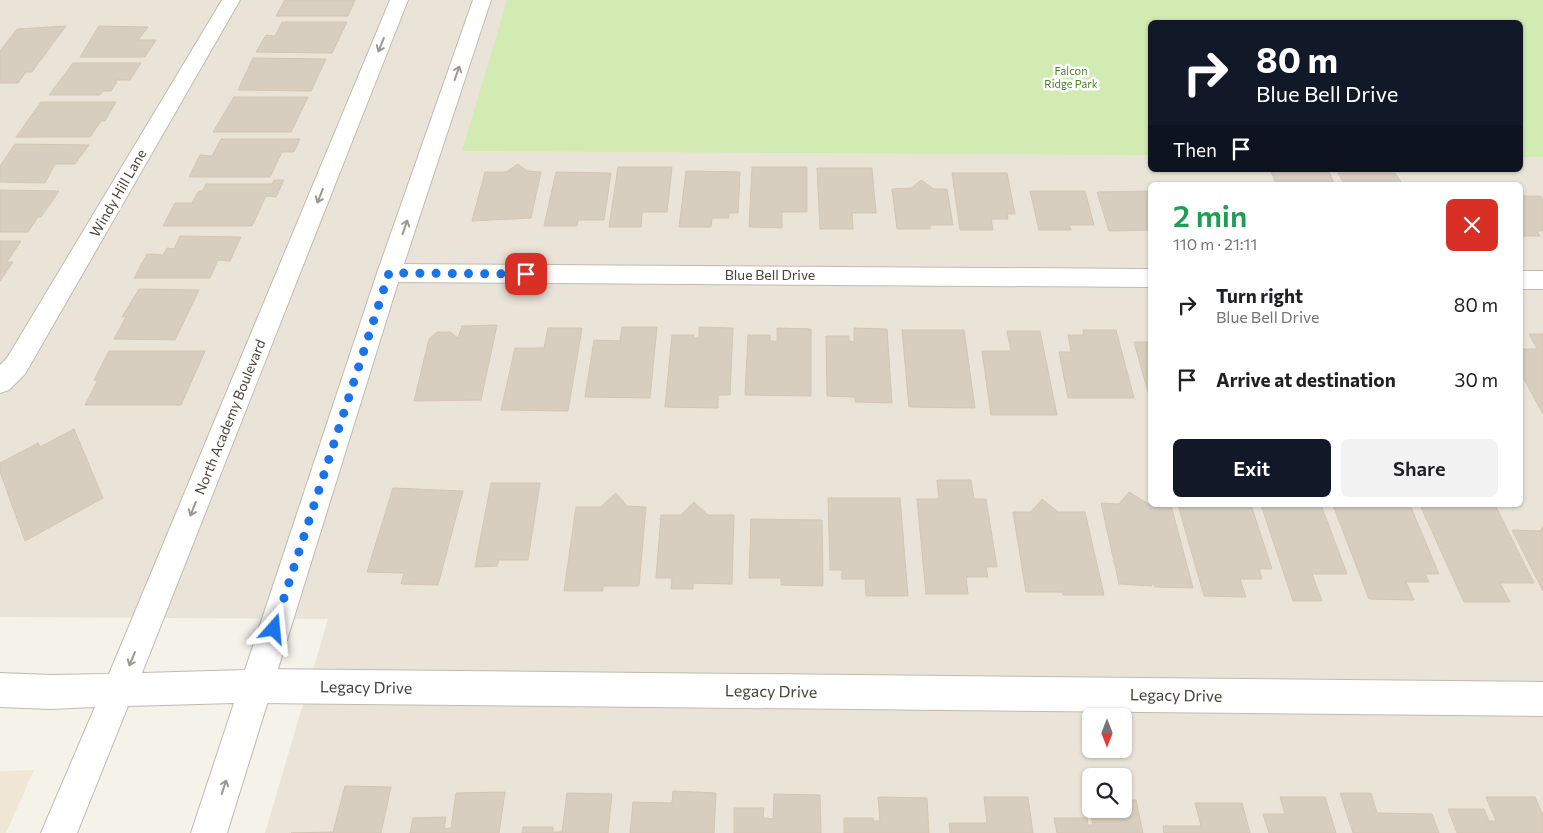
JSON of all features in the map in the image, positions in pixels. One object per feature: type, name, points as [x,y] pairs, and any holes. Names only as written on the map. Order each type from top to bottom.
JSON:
[{"type":"street","name":"Windy Hill Lane","points":[[0,382],[16,366],[231,0]]},
{"type":"street","name":"North Academy Boulevard","points":[[59,833],[119,690],[399,0]]},
{"type":"street","points":[[209,833],[389,273],[482,0]]},
{"type":"street","name":"Blue Bell Drive","points":[[389,273],[1148,278]]},
{"type":"street","points":[[1523,280],[1543,280]]},
{"type":"street","name":"Legacy Drive","points":[[0,690],[50,692],[256,686],[1543,699]]},
{"type":"shaded area","points":[[0,0],[1543,0],[1543,833],[265,833],[328,619],[0,617]]},
{"type":"shaded area","points":[[34,770],[6,833],[0,833],[0,771]]},
{"type":"green space","name":"Falcon Ridge Park","points":[[507,0],[1543,0],[1543,157],[1523,157],[1523,20],[1148,20],[1148,155],[462,151]]},
{"type":"building","points":[[285,0],[355,0],[348,16],[276,16]]},
{"type":"building","points":[[282,22],[347,22],[332,53],[256,52],[266,35],[275,36]]},
{"type":"building","points":[[66,26],[32,72],[26,72],[18,83],[0,83],[0,51],[17,29]]},
{"type":"building","points":[[99,26],[148,27],[138,40],[156,40],[145,57],[80,57]]},
{"type":"building","points":[[253,58],[326,59],[311,91],[238,90]]},
{"type":"building","points":[[73,63],[141,63],[130,80],[116,80],[115,82],[117,82],[111,91],[103,91],[100,95],[49,95]]},
{"type":"building","points":[[234,97],[308,97],[291,132],[213,132]]},
{"type":"building","points":[[41,102],[116,102],[105,121],[101,121],[90,137],[16,137]]},
{"type":"building","points":[[221,139],[300,139],[294,152],[282,152],[270,177],[189,177],[200,155],[212,156]]},
{"type":"building","points":[[15,144],[89,145],[75,164],[55,164],[45,183],[0,182],[0,166]]},
{"type":"building","points":[[518,164],[527,171],[541,172],[531,218],[472,221],[485,172],[506,172]]},
{"type":"building","points":[[618,167],[672,167],[667,212],[642,212],[641,227],[609,227]]},
{"type":"building","points":[[752,167],[807,167],[807,212],[782,212],[782,228],[749,227]]},
{"type":"building","points":[[817,168],[872,168],[876,213],[852,213],[853,229],[820,229]]},
{"type":"building","points":[[686,171],[740,172],[738,213],[729,213],[729,218],[712,218],[711,227],[679,227]]},
{"type":"building","points":[[556,172],[611,173],[604,220],[578,220],[577,226],[544,226]]},
{"type":"building","points":[[1271,172],[1329,172],[1334,182],[1276,182]]},
{"type":"building","points":[[952,173],[1007,173],[1015,214],[1007,214],[1008,219],[991,219],[993,230],[960,230]]},
{"type":"building","points":[[1338,173],[1395,173],[1401,182],[1343,182]]},
{"type":"building","points":[[274,180],[284,180],[276,197],[266,196],[252,226],[163,226],[175,203],[192,203],[198,192],[203,190],[206,184],[272,184]]},
{"type":"building","points":[[921,180],[934,189],[947,189],[953,225],[930,225],[930,229],[897,229],[892,189],[912,188]]},
{"type":"building","points":[[0,190],[59,191],[28,232],[0,232]]},
{"type":"building","points":[[1030,191],[1085,191],[1094,225],[1069,225],[1071,230],[1039,230]]},
{"type":"building","points":[[1148,191],[1148,230],[1109,231],[1097,192]]},
{"type":"building","points":[[1523,196],[1540,196],[1543,200],[1543,231],[1537,231],[1540,236],[1523,236]]},
{"type":"building","points":[[180,236],[241,237],[230,261],[218,260],[210,278],[134,278],[147,254],[163,255],[167,248],[174,249]]},
{"type":"building","points":[[0,241],[21,241],[7,262],[13,262],[0,281]]},
{"type":"building","points":[[139,289],[199,290],[175,340],[114,339],[126,317],[122,317]]},
{"type":"building","points":[[497,325],[481,400],[414,401],[429,339],[437,332],[450,332],[458,338],[462,326]]},
{"type":"building","points":[[622,327],[657,327],[650,398],[585,397],[594,340],[620,341]]},
{"type":"building","points":[[699,327],[733,328],[730,395],[718,395],[718,408],[665,407],[672,335],[694,335],[694,338],[699,338]]},
{"type":"building","points":[[548,328],[582,328],[568,411],[501,410],[515,348],[544,348]]},
{"type":"building","points":[[777,328],[811,329],[811,396],[745,395],[748,335],[770,335],[770,341],[777,341]]},
{"type":"building","points":[[854,328],[887,329],[892,403],[855,402],[855,397],[827,396],[826,336],[849,336],[849,341],[854,342]]},
{"type":"building","points":[[902,330],[964,330],[975,408],[909,407]]},
{"type":"building","points":[[1083,330],[1116,330],[1134,398],[1068,398],[1059,352],[1071,352],[1068,335],[1084,335]]},
{"type":"building","points":[[1007,331],[1040,331],[1057,415],[991,415],[982,351],[1011,351]]},
{"type":"building","points":[[1529,334],[1543,334],[1543,414],[1523,377],[1523,349],[1537,349]]},
{"type":"building","points":[[1134,342],[1148,342],[1148,392]]},
{"type":"building","points":[[109,351],[205,351],[181,405],[85,405],[98,380],[94,380]]},
{"type":"building","points":[[74,429],[103,498],[25,541],[0,472],[0,463],[38,443],[40,447]]},
{"type":"building","points":[[937,480],[971,480],[974,499],[986,499],[997,567],[986,567],[988,577],[966,577],[968,594],[926,594],[917,499],[939,499]]},
{"type":"building","points":[[491,483],[540,483],[528,560],[499,560],[497,566],[475,567]]},
{"type":"building","points":[[393,488],[463,491],[438,585],[401,584],[404,573],[367,572]]},
{"type":"building","points":[[1129,492],[1148,504],[1148,507],[1172,507],[1193,588],[1155,587],[1154,584],[1151,584],[1152,586],[1119,584],[1101,503],[1119,504]]},
{"type":"building","points":[[616,493],[627,506],[646,507],[639,586],[603,586],[603,591],[564,591],[576,507],[601,507]]},
{"type":"building","points":[[828,498],[900,498],[908,596],[866,596],[865,579],[842,579],[842,570],[830,570]]},
{"type":"building","points":[[1042,499],[1058,512],[1085,512],[1104,595],[1063,595],[1062,592],[1026,592],[1013,512],[1031,512]]},
{"type":"building","points":[[694,502],[708,515],[734,515],[732,584],[693,583],[693,589],[671,589],[672,578],[656,578],[661,515],[681,515]]},
{"type":"building","points":[[1179,507],[1252,507],[1272,569],[1259,569],[1262,579],[1240,579],[1246,597],[1204,596]]},
{"type":"building","points":[[1262,507],[1322,507],[1347,574],[1312,574],[1322,601],[1293,601]]},
{"type":"building","points":[[1334,507],[1411,507],[1439,574],[1425,574],[1429,582],[1406,582],[1414,600],[1369,599]]},
{"type":"building","points":[[1421,507],[1496,507],[1534,583],[1500,583],[1510,602],[1464,602]]},
{"type":"building","points":[[751,519],[822,520],[823,586],[781,585],[781,578],[749,578]]},
{"type":"building","points":[[1543,526],[1543,591],[1512,530],[1540,531]]},
{"type":"building","points":[[345,786],[391,787],[381,833],[291,833],[333,832]]},
{"type":"building","points":[[673,791],[716,793],[714,833],[630,833],[633,802],[672,803]]},
{"type":"building","points":[[505,792],[499,833],[410,833],[413,818],[446,817],[444,829],[451,828],[456,793]]},
{"type":"building","points":[[567,793],[612,794],[608,833],[522,833],[523,827],[553,827],[553,832],[562,832]]},
{"type":"building","points":[[1340,793],[1371,793],[1377,813],[1432,814],[1439,833],[1353,833]]},
{"type":"building","points":[[774,794],[820,795],[821,833],[734,833],[734,808],[764,808],[763,818],[773,819]]},
{"type":"building","points":[[878,797],[927,798],[929,833],[844,833],[844,818],[873,818],[873,821],[880,821]]},
{"type":"building","points":[[984,797],[1028,797],[1033,833],[950,833],[949,823],[987,823]]},
{"type":"building","points":[[1280,797],[1325,797],[1336,833],[1269,833],[1263,814],[1285,814]]},
{"type":"building","points":[[1486,797],[1535,797],[1543,815],[1543,833],[1457,833],[1448,809],[1484,809],[1489,821],[1496,821]]},
{"type":"building","points":[[1132,800],[1136,800],[1143,833],[1057,833],[1054,818],[1087,818],[1088,825],[1093,825],[1092,818],[1132,818]]},
{"type":"building","points":[[1195,803],[1242,803],[1250,833],[1164,833],[1163,826],[1201,826]]},
{"type":"route","points":[[274,629],[389,273],[526,274]]}]
